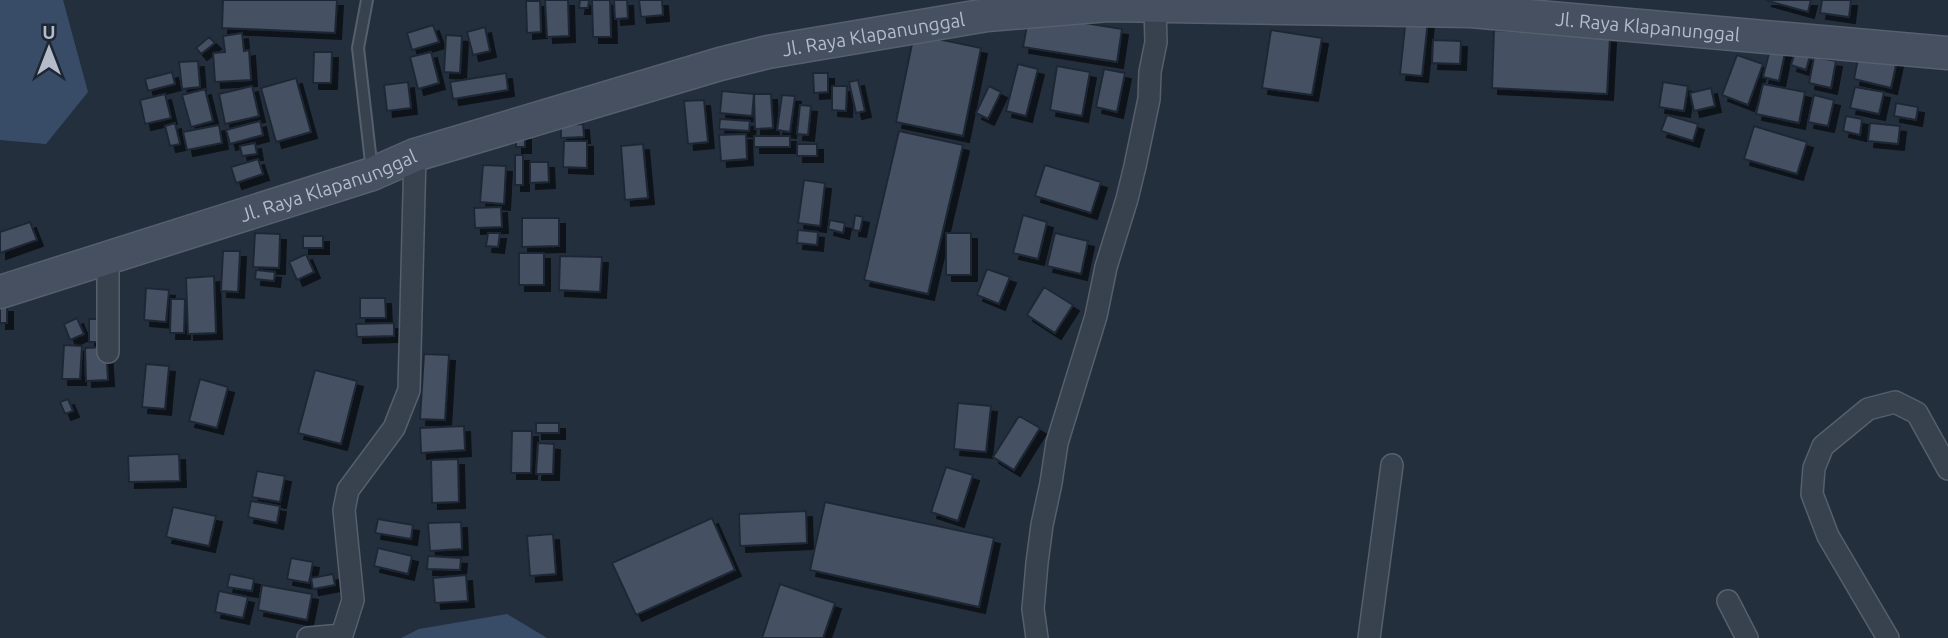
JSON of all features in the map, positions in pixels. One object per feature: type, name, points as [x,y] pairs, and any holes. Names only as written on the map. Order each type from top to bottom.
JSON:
[{"type":"street","name":"Jl. Raya Klapanunggal","points":[[0,292],[372,174],[415,155],[695,71],[768,52],[1052,5],[1471,11],[1948,53]]},
{"type":"street","points":[[1037,638],[1033,610],[1037,563],[1057,443],[1096,316],[1106,267],[1135,166],[1149,99],[1150,72],[1156,42],[1154,6]]},
{"type":"street","points":[[308,638],[342,635],[353,600],[344,510],[348,490],[394,428],[409,390],[415,155]]},
{"type":"street","points":[[108,258],[108,352]]},
{"type":"street","points":[[1888,638],[1828,536],[1812,494],[1814,468],[1823,446],[1868,409],[1895,402],[1917,413],[1948,469]]},
{"type":"street","points":[[1369,638],[1392,466]]},
{"type":"street","points":[[1728,601],[1747,638]]},
{"type":"lane","points":[[367,0],[358,48],[372,174]]},
{"type":"water","points":[[0,0],[63,0],[88,92],[46,144],[0,140]]},
{"type":"water","points":[[507,614],[547,638],[401,638],[419,629]]},
{"type":"building","points":[[223,0],[337,0],[335,33],[222,28]]},
{"type":"building","points":[[545,0],[568,0],[569,36],[547,37]]},
{"type":"building","points":[[580,0],[589,0],[588,8],[579,8]]},
{"type":"building","points":[[592,0],[610,0],[611,37],[593,37]]},
{"type":"building","points":[[614,0],[627,0],[628,18],[615,19]]},
{"type":"building","points":[[639,0],[662,0],[663,15],[641,17]]},
{"type":"building","points":[[1765,0],[1811,0],[1808,12]]},
{"type":"building","points":[[1822,0],[1851,0],[1849,17],[1820,13]]},
{"type":"building","points":[[526,1],[540,1],[541,32],[527,33]]},
{"type":"building","points":[[1029,14],[1122,29],[1117,62],[1023,47]]},
{"type":"building","points":[[1406,17],[1428,20],[1422,76],[1400,74]]},
{"type":"building","points":[[433,25],[439,42],[412,50],[407,33]]},
{"type":"building","points":[[485,27],[490,51],[473,55],[467,32]]},
{"type":"building","points":[[1271,30],[1322,38],[1312,95],[1262,88]]},
{"type":"building","points":[[1494,30],[1610,37],[1607,94],[1492,88]]},
{"type":"building","points":[[242,33],[244,51],[249,50],[251,80],[215,82],[213,53],[225,52],[223,36]]},
{"type":"building","points":[[914,34],[981,48],[963,136],[896,122]]},
{"type":"building","points":[[446,35],[462,36],[460,73],[444,72]]},
{"type":"building","points":[[209,37],[215,43],[201,54],[196,48]]},
{"type":"building","points":[[1433,40],[1461,41],[1460,64],[1432,63]]},
{"type":"building","points":[[1771,45],[1786,48],[1779,81],[1763,77]]},
{"type":"building","points":[[1860,48],[1898,56],[1891,88],[1854,79]]},
{"type":"building","points":[[314,52],[332,52],[331,83],[313,83]]},
{"type":"building","points":[[431,52],[439,83],[418,89],[410,57]]},
{"type":"building","points":[[1795,52],[1810,56],[1806,70],[1791,65]]},
{"type":"building","points":[[1737,55],[1763,64],[1748,105],[1722,95]]},
{"type":"building","points":[[1814,57],[1836,61],[1831,88],[1809,83]]},
{"type":"building","points":[[198,61],[200,87],[182,89],[179,62]]},
{"type":"building","points":[[1018,64],[1038,69],[1026,116],[1006,111]]},
{"type":"building","points":[[1057,66],[1090,72],[1082,116],[1050,110]]},
{"type":"building","points":[[1104,69],[1125,73],[1117,112],[1096,107]]},
{"type":"building","points":[[172,72],[175,84],[148,91],[145,79]]},
{"type":"building","points":[[506,73],[508,90],[453,99],[450,82]]},
{"type":"building","points":[[813,73],[828,73],[828,92],[814,93]]},
{"type":"building","points":[[296,78],[311,132],[276,142],[261,88]]},
{"type":"building","points":[[858,80],[865,111],[856,113],[849,82]]},
{"type":"building","points":[[408,82],[411,108],[387,111],[384,85]]},
{"type":"building","points":[[1663,82],[1688,86],[1684,111],[1659,107]]},
{"type":"building","points":[[1763,84],[1805,92],[1799,123],[1756,114]]},
{"type":"building","points":[[252,86],[259,116],[225,124],[219,94]]},
{"type":"building","points":[[832,86],[847,86],[846,111],[832,110]]},
{"type":"building","points":[[989,86],[1001,92],[988,119],[976,113]]},
{"type":"building","points":[[1855,87],[1884,92],[1879,114],[1850,108]]},
{"type":"building","points":[[1711,88],[1715,106],[1694,111],[1690,93]]},
{"type":"building","points":[[205,89],[213,121],[191,127],[182,95]]},
{"type":"building","points":[[722,91],[754,94],[752,116],[720,113]]},
{"type":"building","points":[[165,94],[171,118],[145,124],[140,100]]},
{"type":"building","points":[[754,94],[771,94],[773,128],[755,129]]},
{"type":"building","points":[[782,95],[795,96],[790,132],[777,130]]},
{"type":"building","points":[[1814,95],[1834,100],[1828,126],[1808,122]]},
{"type":"building","points":[[704,100],[708,142],[688,144],[684,101]]},
{"type":"building","points":[[1896,103],[1918,107],[1916,120],[1894,116]]},
{"type":"building","points":[[800,105],[811,106],[808,135],[797,134]]},
{"type":"building","points":[[1667,115],[1698,124],[1693,141],[1661,131]]},
{"type":"building","points":[[1846,116],[1862,119],[1860,135],[1843,131]]},
{"type":"building","points":[[720,119],[750,121],[749,131],[719,129]]},
{"type":"building","points":[[260,121],[263,135],[230,144],[226,130]]},
{"type":"building","points":[[175,123],[180,144],[170,146],[165,126]]},
{"type":"building","points":[[1870,123],[1900,126],[1898,144],[1868,141]]},
{"type":"building","points":[[583,124],[584,137],[561,138],[561,125]]},
{"type":"building","points":[[219,125],[222,143],[187,150],[183,132]]},
{"type":"building","points":[[1754,126],[1807,142],[1797,174],[1744,159]]},
{"type":"building","points":[[899,131],[963,145],[928,294],[864,280]]},
{"type":"building","points":[[516,134],[525,134],[525,147],[516,147]]},
{"type":"building","points":[[746,134],[747,159],[721,161],[719,135]]},
{"type":"building","points":[[754,136],[790,136],[790,147],[754,147]]},
{"type":"building","points":[[564,141],[587,141],[587,168],[563,167]]},
{"type":"building","points":[[255,143],[257,154],[242,156],[240,146]]},
{"type":"building","points":[[643,144],[648,198],[625,200],[621,146]]},
{"type":"building","points":[[797,144],[817,144],[817,156],[797,156]]},
{"type":"building","points":[[515,155],[523,155],[523,185],[515,185]]},
{"type":"building","points":[[258,159],[263,174],[236,183],[231,167]]},
{"type":"building","points":[[530,162],[548,162],[549,182],[530,183]]},
{"type":"building","points":[[483,165],[506,166],[504,204],[480,202]]},
{"type":"building","points":[[1045,165],[1101,182],[1091,213],[1035,196]]},
{"type":"building","points":[[804,180],[825,183],[820,226],[798,223]]},
{"type":"building","points":[[501,207],[502,227],[475,228],[474,208]]},
{"type":"building","points":[[855,215],[863,217],[860,231],[853,230]]},
{"type":"building","points":[[1023,215],[1047,222],[1038,259],[1013,253]]},
{"type":"building","points":[[522,218],[559,218],[559,246],[522,247]]},
{"type":"building","points":[[830,220],[845,223],[843,233],[828,229]]},
{"type":"building","points":[[30,222],[37,240],[0,253],[0,232]]},
{"type":"building","points":[[798,230],[818,232],[817,245],[797,243]]},
{"type":"building","points":[[255,233],[280,234],[279,268],[253,267]]},
{"type":"building","points":[[488,233],[500,233],[498,247],[486,246]]},
{"type":"building","points":[[946,233],[971,233],[971,275],[946,275]]},
{"type":"building","points":[[1055,233],[1088,241],[1081,274],[1047,266]]},
{"type":"building","points":[[303,236],[323,236],[323,248],[303,248]]},
{"type":"building","points":[[223,251],[240,251],[238,292],[221,291]]},
{"type":"building","points":[[519,253],[544,253],[544,285],[519,285]]},
{"type":"building","points":[[306,254],[314,272],[297,280],[289,262]]},
{"type":"building","points":[[560,256],[602,257],[600,292],[559,290]]},
{"type":"building","points":[[987,269],[1010,277],[999,304],[977,295]]},
{"type":"building","points":[[256,270],[275,272],[274,281],[255,279]]},
{"type":"building","points":[[214,276],[216,333],[188,334],[186,278]]},
{"type":"building","points":[[1044,287],[1073,305],[1055,333],[1027,315]]},
{"type":"building","points":[[146,288],[169,290],[166,322],[144,320]]},
{"type":"building","points":[[360,298],[385,298],[386,318],[360,318]]},
{"type":"building","points":[[171,299],[185,299],[184,333],[170,333]]},
{"type":"building","points":[[0,306],[7,306],[7,323],[0,323]]},
{"type":"building","points":[[77,318],[84,334],[70,340],[64,324]]},
{"type":"building","points":[[89,319],[107,319],[107,342],[89,342]]},
{"type":"building","points":[[394,323],[394,336],[357,337],[356,324]]},
{"type":"building","points":[[64,345],[82,346],[80,379],[62,379]]},
{"type":"building","points":[[106,347],[108,380],[86,381],[85,348]]},
{"type":"building","points":[[424,354],[449,355],[445,420],[420,419]]},
{"type":"building","points":[[146,364],[169,366],[165,409],[142,407]]},
{"type":"building","points":[[315,370],[357,381],[341,444],[298,433]]},
{"type":"building","points":[[200,379],[228,387],[217,428],[189,421]]},
{"type":"building","points":[[68,399],[73,411],[65,414],[60,402]]},
{"type":"building","points":[[958,403],[991,406],[986,452],[954,449]]},
{"type":"building","points":[[1019,416],[1040,428],[1014,470],[993,457]]},
{"type":"building","points":[[536,423],[559,423],[559,433],[536,433]]},
{"type":"building","points":[[464,426],[465,450],[421,453],[420,428]]},
{"type":"building","points":[[512,431],[532,431],[531,473],[511,473]]},
{"type":"building","points":[[538,443],[554,444],[553,474],[536,474]]},
{"type":"building","points":[[179,454],[180,481],[129,482],[128,456]]},
{"type":"building","points":[[458,459],[459,502],[432,503],[431,460]]},
{"type":"building","points":[[946,467],[973,475],[958,521],[931,512]]},
{"type":"building","points":[[257,471],[285,476],[280,502],[252,497]]},
{"type":"building","points":[[251,501],[280,506],[277,523],[248,517]]},
{"type":"building","points":[[825,502],[994,538],[979,607],[810,570]]},
{"type":"building","points":[[173,507],[216,516],[209,546],[166,537]]},
{"type":"building","points":[[806,511],[807,543],[740,546],[739,514]]},
{"type":"building","points":[[712,518],[735,570],[636,615],[612,563]]},
{"type":"building","points":[[378,519],[413,525],[411,539],[375,533]]},
{"type":"building","points":[[461,522],[462,549],[430,551],[428,523]]},
{"type":"building","points":[[553,534],[556,574],[530,576],[527,536]]},
{"type":"building","points":[[378,548],[412,556],[408,574],[374,566]]},
{"type":"building","points":[[428,556],[461,558],[460,570],[427,569]]},
{"type":"building","points":[[291,558],[313,562],[309,583],[287,579]]},
{"type":"building","points":[[230,574],[254,579],[252,591],[227,587]]},
{"type":"building","points":[[333,574],[335,585],[313,589],[311,578]]},
{"type":"building","points":[[466,575],[468,601],[435,603],[433,578]]},
{"type":"building","points":[[780,584],[835,603],[823,638],[762,638]]},
{"type":"building","points":[[262,585],[312,594],[307,620],[258,610]]},
{"type":"building","points":[[219,591],[248,597],[243,618],[215,612]]}]
